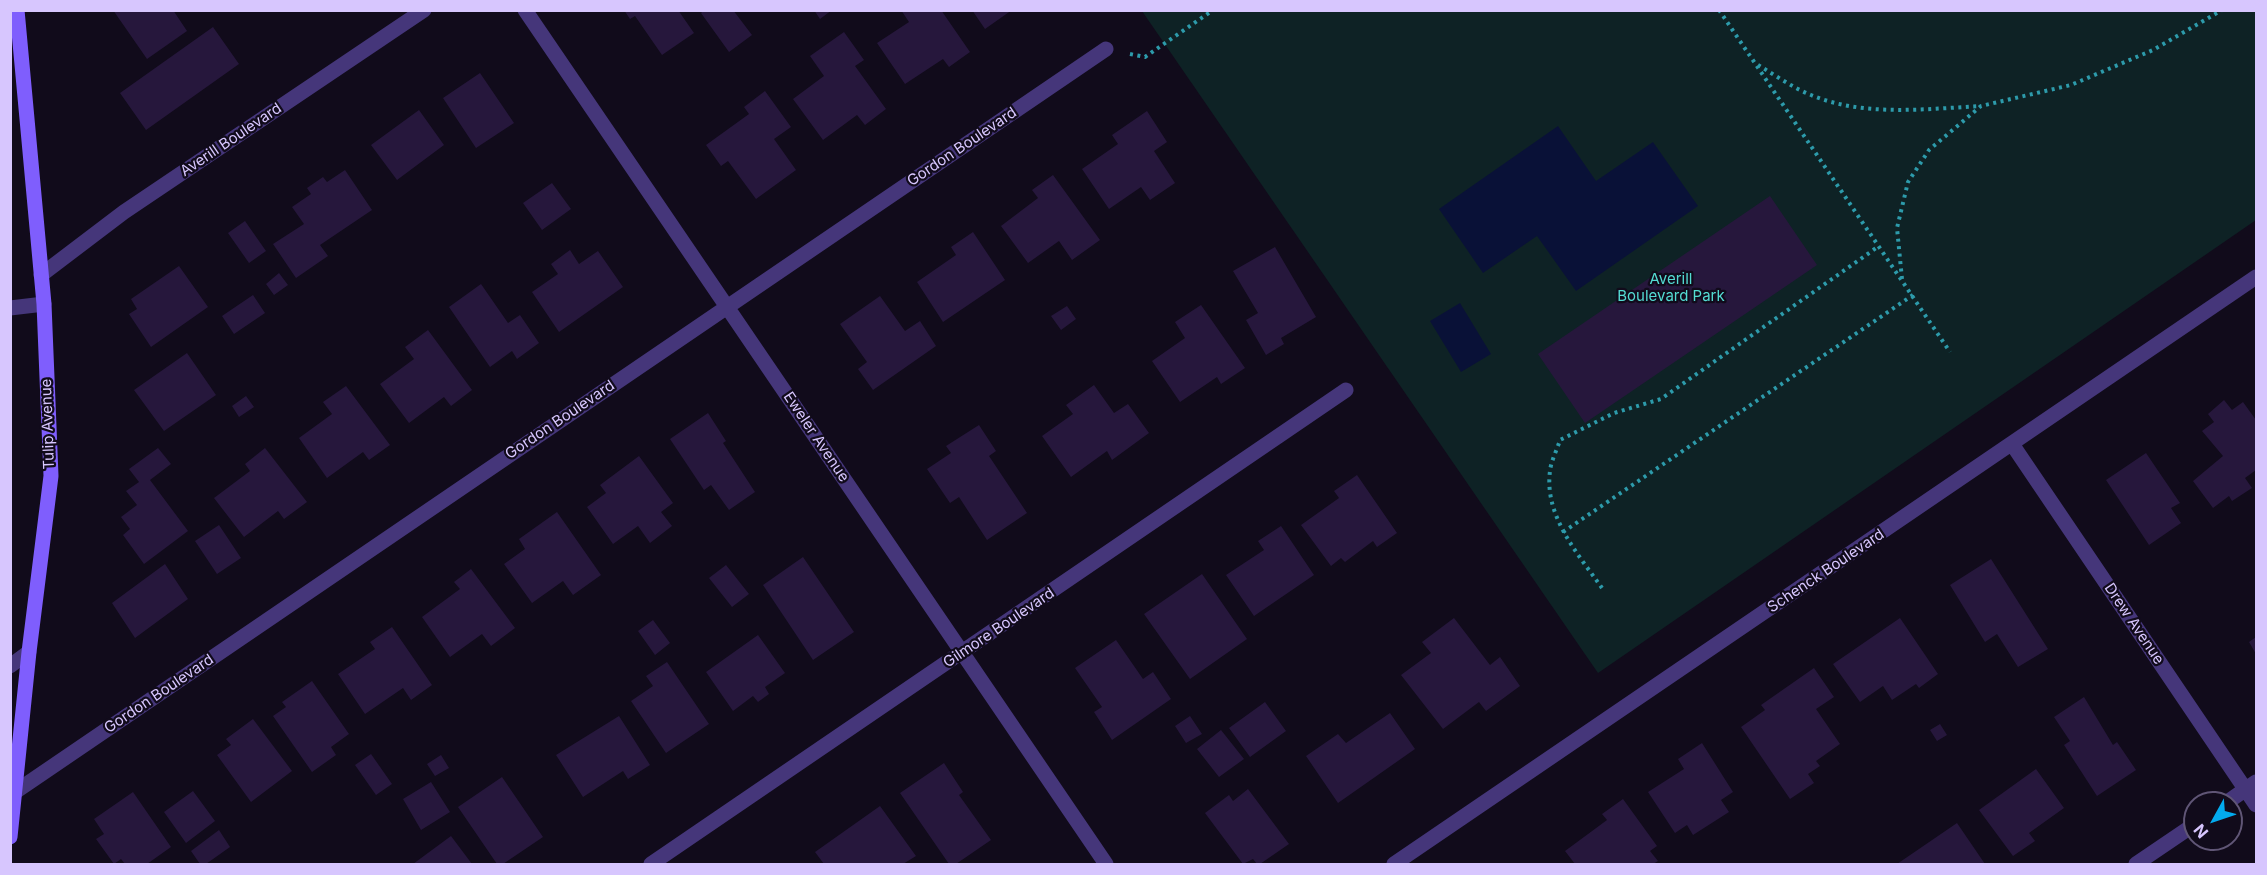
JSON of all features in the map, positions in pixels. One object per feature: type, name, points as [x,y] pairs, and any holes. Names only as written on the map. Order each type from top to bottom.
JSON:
[{"type":"main road","name":"Tulip Avenue","points":[[10,837],[29,652],[51,476],[44,304],[17,10]]},
{"type":"street","name":"Averill Boulevard","points":[[41,275],[124,212],[424,10]]},
{"type":"street","name":"Eweler Avenue","points":[[525,10],[1106,864]]},
{"type":"street","name":"Gordon Boulevard","points":[[15,792],[1106,49]]},
{"type":"street","name":"Schenck Boulevard","points":[[1394,864],[2256,277]]},
{"type":"street","points":[[10,308],[44,304]]},
{"type":"street","name":"Gilmore Boulevard","points":[[651,864],[1346,390]]},
{"type":"street","name":"Drew Avenue","points":[[2012,444],[2251,786],[2256,805]]},
{"type":"street","points":[[10,666],[29,652]]},
{"type":"street","points":[[2136,864],[2183,832]]},
{"type":"path","points":[[1106,49],[1145,57],[1214,10]]},
{"type":"path","points":[[1719,10],[1950,352]]},
{"type":"path","points":[[1755,64],[1809,95],[1844,106],[1915,110],[1982,106],[2071,85],[2153,50],[2222,10]]},
{"type":"path","points":[[1902,279],[1897,228],[1908,182],[1929,150],[1982,106]]},
{"type":"path","points":[[1602,588],[1563,532],[1551,504],[1550,471],[1560,440],[1614,413],[1661,399],[1880,246]]},
{"type":"path","points":[[1563,532],[1913,295]]},
{"type":"green space","name":"Averill Boulevard Park","points":[[1142,11],[2256,11],[2256,220],[1598,673]]},
{"type":"shaded area","points":[[1558,126],[1596,181],[1653,142],[1698,206],[1576,291],[1537,236],[1483,273],[1439,209]]},
{"type":"shaded area","points":[[1460,303],[1491,354],[1461,372],[1430,321]]},
{"type":"building","points":[[113,10],[173,10],[187,31],[147,59]]},
{"type":"building","points":[[624,10],[678,10],[694,33],[662,55],[635,16],[630,19]]},
{"type":"building","points":[[704,10],[733,10],[752,35],[729,52],[701,13]]},
{"type":"building","points":[[814,10],[832,10],[820,19]]},
{"type":"building","points":[[901,10],[941,10],[970,52],[949,67],[943,59],[905,84],[877,43],[909,22]]},
{"type":"building","points":[[972,10],[1012,10],[985,29]]},
{"type":"building","points":[[213,27],[239,64],[146,130],[120,93]]},
{"type":"building","points":[[844,32],[864,60],[855,66],[886,109],[865,125],[857,115],[823,140],[793,99],[824,76],[810,56]]},
{"type":"building","points":[[480,73],[514,123],[476,148],[443,98]]},
{"type":"building","points":[[765,91],[791,127],[774,139],[796,170],[756,199],[728,161],[721,166],[706,145],[749,114],[744,107]]},
{"type":"building","points":[[419,110],[444,145],[397,180],[371,145]]},
{"type":"building","points":[[1147,111],[1167,142],[1154,151],[1175,183],[1150,200],[1141,187],[1109,209],[1082,169],[1118,144],[1112,135]]},
{"type":"building","points":[[345,170],[372,210],[320,245],[328,256],[296,278],[273,244],[304,224],[292,207],[311,194],[307,188],[323,177],[327,182]]},
{"type":"building","points":[[1053,175],[1100,240],[1072,260],[1059,241],[1028,263],[1001,226],[1038,198],[1032,190]]},
{"type":"building","points":[[552,183],[571,209],[542,230],[523,203]]},
{"type":"building","points":[[1770,196],[1817,265],[1585,423],[1538,354]]},
{"type":"building","points":[[245,221],[266,251],[249,263],[228,233]]},
{"type":"building","points":[[973,232],[1005,280],[943,322],[917,282],[956,255],[951,247]]},
{"type":"building","points":[[1275,247],[1316,317],[1281,338],[1284,344],[1266,355],[1246,320],[1258,313],[1233,271]]},
{"type":"building","points":[[570,250],[579,264],[598,251],[623,287],[559,332],[532,292],[558,274],[551,264]]},
{"type":"building","points":[[179,266],[208,307],[151,347],[129,314],[137,309],[131,299]]},
{"type":"building","points":[[279,273],[288,285],[274,295],[266,284]]},
{"type":"building","points":[[481,284],[508,323],[520,315],[539,343],[517,359],[512,351],[490,367],[449,307]]},
{"type":"building","points":[[253,295],[265,313],[234,334],[222,316]]},
{"type":"building","points":[[880,296],[905,331],[920,321],[936,346],[873,390],[858,369],[867,362],[840,324]]},
{"type":"building","points":[[1201,305],[1245,368],[1221,384],[1217,377],[1180,402],[1152,361],[1185,338],[1175,322]]},
{"type":"building","points":[[1067,306],[1076,319],[1061,330],[1051,316]]},
{"type":"building","points":[[428,330],[472,390],[451,406],[444,397],[409,423],[380,384],[414,359],[405,347]]},
{"type":"building","points":[[187,353],[216,395],[164,431],[134,390]]},
{"type":"building","points":[[1094,385],[1114,413],[1128,404],[1149,433],[1112,460],[1107,451],[1071,477],[1042,436],[1073,414],[1066,405]]},
{"type":"building","points":[[346,386],[390,445],[369,460],[363,452],[327,478],[299,438],[332,414],[323,402]]},
{"type":"building","points":[[246,396],[254,407],[239,417],[232,406]]},
{"type":"building","points":[[2224,400],[2232,410],[2243,402],[2256,420],[2256,470],[2245,478],[2252,488],[2232,501],[2229,496],[2213,508],[2193,481],[2223,456],[2202,431],[2214,422],[2208,414]]},
{"type":"building","points":[[708,413],[726,441],[723,443],[755,492],[729,510],[711,485],[704,490],[670,439]]},
{"type":"building","points":[[979,425],[996,451],[989,456],[1027,513],[987,540],[959,497],[950,503],[927,469],[951,453],[946,446]]},
{"type":"building","points":[[158,448],[171,464],[150,480],[188,531],[144,564],[123,535],[130,529],[121,517],[137,505],[126,491],[139,482],[129,469]]},
{"type":"building","points":[[265,448],[307,502],[284,519],[278,511],[244,537],[214,498],[250,471],[245,464]]},
{"type":"building","points":[[2146,453],[2180,503],[2171,508],[2181,523],[2149,545],[2106,480]]},
{"type":"building","points":[[639,456],[673,503],[661,512],[672,526],[650,543],[638,526],[613,544],[587,507],[606,493],[600,485]]},
{"type":"building","points":[[1357,475],[1397,533],[1377,547],[1373,541],[1345,562],[1341,558],[1331,566],[1301,525],[1339,498],[1334,491]]},
{"type":"building","points":[[557,512],[601,575],[573,595],[563,581],[532,603],[504,564],[525,549],[519,539]]},
{"type":"building","points":[[219,525],[241,558],[217,574],[195,541]]},
{"type":"building","points":[[1281,526],[1314,575],[1254,616],[1226,575],[1264,550],[1258,541]]},
{"type":"building","points":[[803,557],[854,632],[813,660],[763,585]]},
{"type":"building","points":[[1991,559],[2048,649],[2018,667],[1997,634],[1985,642],[1950,585]]},
{"type":"building","points":[[165,564],[188,599],[135,638],[112,603]]},
{"type":"building","points":[[726,565],[749,594],[732,607],[709,578]]},
{"type":"building","points":[[471,569],[515,628],[491,646],[482,634],[450,657],[422,617],[460,589],[454,582]]},
{"type":"building","points":[[1202,574],[1247,639],[1190,679],[1144,614]]},
{"type":"building","points":[[1454,618],[1490,665],[1500,657],[1520,686],[1486,711],[1479,702],[1443,729],[1401,675],[1431,653],[1422,642]]},
{"type":"building","points":[[1900,618],[1938,674],[1919,688],[1916,684],[1892,700],[1883,686],[1860,702],[1833,664]]},
{"type":"building","points":[[653,620],[670,643],[655,655],[638,631]]},
{"type":"building","points":[[392,627],[432,685],[411,700],[403,688],[365,714],[338,674],[375,649],[370,642]]},
{"type":"building","points":[[758,635],[785,673],[765,687],[769,694],[758,702],[753,696],[733,711],[706,672]]},
{"type":"building","points":[[2256,637],[2256,654],[2249,642]]},
{"type":"building","points":[[1116,640],[1143,679],[1153,672],[1171,699],[1112,740],[1094,712],[1102,707],[1075,668]]},
{"type":"building","points":[[667,662],[709,724],[666,753],[631,701],[653,686],[646,676]]},
{"type":"building","points":[[1814,668],[1834,697],[1816,709],[1840,744],[1816,761],[1820,766],[1808,774],[1814,783],[1790,799],[1741,727],[1765,710],[1761,705]]},
{"type":"building","points":[[312,681],[349,734],[331,747],[336,755],[312,772],[273,716],[286,707],[282,702]]},
{"type":"building","points":[[2084,697],[2113,745],[2117,742],[2136,770],[2097,796],[2064,745],[2070,741],[2054,717]]},
{"type":"building","points":[[1265,702],[1286,731],[1250,757],[1229,728]]},
{"type":"building","points":[[1390,713],[1415,749],[1338,803],[1306,756],[1338,734],[1346,743]]},
{"type":"building","points":[[619,716],[650,765],[628,779],[623,771],[583,797],[556,755]]},
{"type":"building","points":[[1190,716],[1202,734],[1186,743],[1175,726]]},
{"type":"building","points":[[253,719],[292,771],[251,802],[217,755],[231,745],[226,739]]},
{"type":"building","points":[[1940,724],[1947,735],[1937,741],[1930,730]]},
{"type":"building","points":[[1221,730],[1244,759],[1219,777],[1197,749]]},
{"type":"building","points":[[1702,743],[1733,792],[1721,800],[1729,812],[1693,835],[1687,825],[1675,833],[1648,792],[1684,769],[1678,759]]},
{"type":"building","points":[[371,754],[392,784],[376,795],[355,765]]},
{"type":"building","points":[[441,755],[449,768],[435,776],[427,764]]},
{"type":"building","points":[[944,763],[963,792],[959,795],[991,840],[956,864],[949,864],[900,793]]},
{"type":"building","points":[[2036,769],[2064,808],[2029,833],[2035,841],[2013,856],[1979,810]]},
{"type":"building","points":[[502,777],[543,837],[503,864],[497,864],[458,807]]},
{"type":"building","points":[[431,782],[450,812],[421,830],[403,799]]},
{"type":"building","points":[[1248,789],[1289,844],[1260,864],[1253,859],[1243,864],[1205,813],[1229,795],[1233,801]]},
{"type":"building","points":[[193,791],[215,821],[186,843],[164,812]]},
{"type":"building","points":[[133,792],[171,847],[147,864],[125,864],[121,859],[114,864],[96,839],[104,834],[94,819]]},
{"type":"building","points":[[1623,799],[1657,846],[1650,851],[1658,861],[1653,864],[1575,864],[1565,851],[1607,820],[1602,814]]},
{"type":"building","points":[[880,806],[916,856],[903,864],[824,864],[815,852]]},
{"type":"building","points":[[1957,823],[1985,864],[1897,864]]},
{"type":"building","points":[[219,830],[230,847],[206,864],[200,864],[191,851]]},
{"type":"building","points":[[451,836],[472,864],[413,864]]}]
